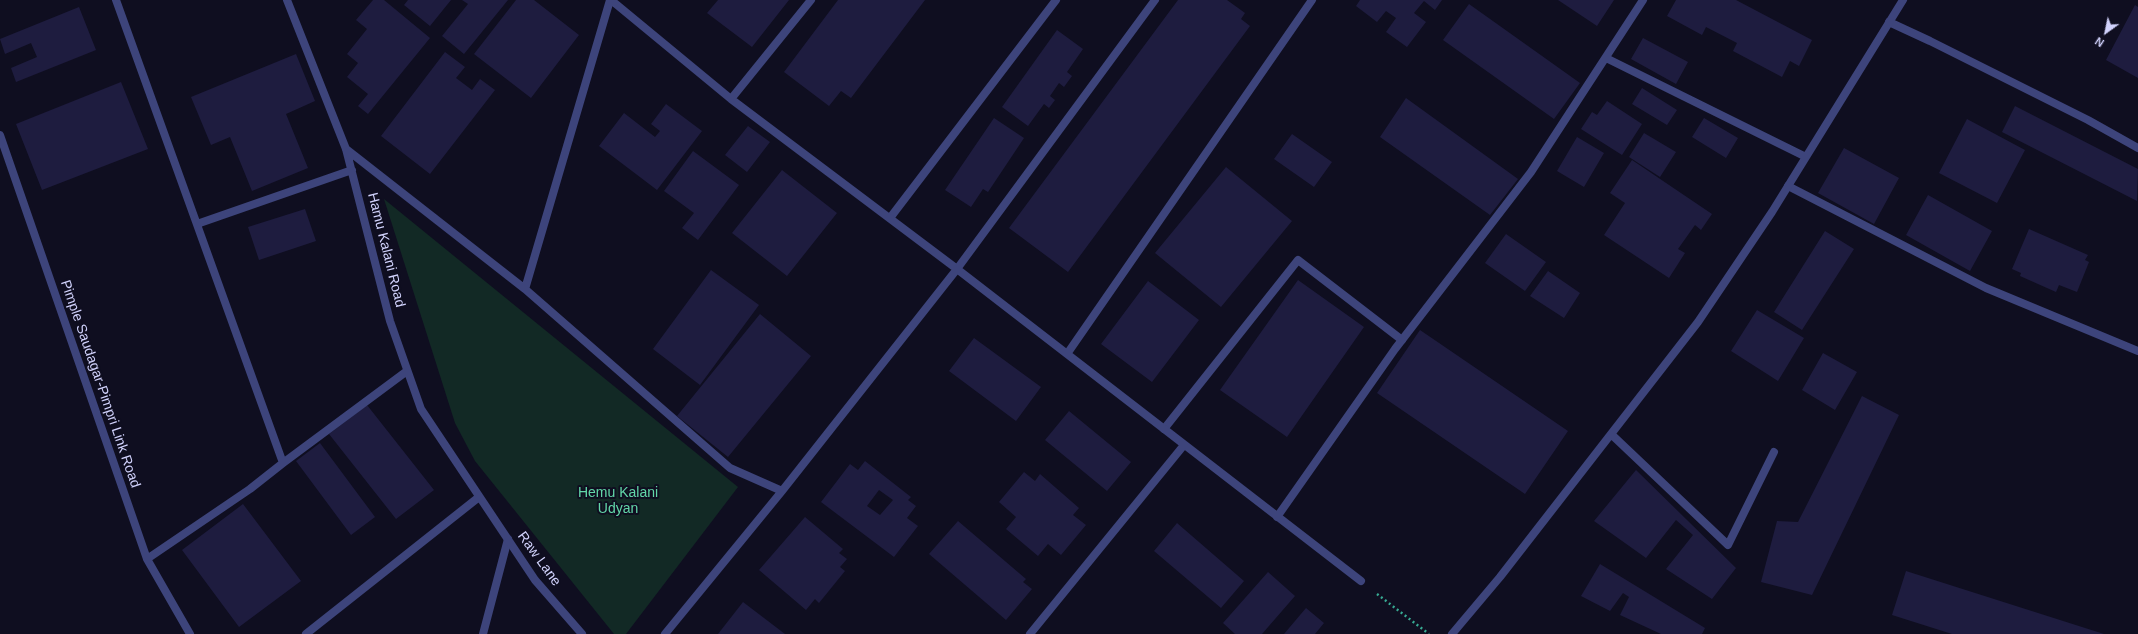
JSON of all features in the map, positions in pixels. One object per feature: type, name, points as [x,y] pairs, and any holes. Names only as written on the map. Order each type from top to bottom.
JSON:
[{"type":"street","points":[[116,0],[283,462]]},
{"type":"street","name":"Hamu Kalani Road","points":[[287,0],[346,149],[390,321],[421,409],[479,497]]},
{"type":"street","points":[[525,289],[611,0],[731,100],[957,269],[1360,581]]},
{"type":"street","points":[[731,100],[811,0]]},
{"type":"street","points":[[890,218],[1056,0]]},
{"type":"street","points":[[665,634],[782,491],[957,269],[1155,0]]},
{"type":"street","points":[[1067,354],[1312,0]]},
{"type":"street","points":[[1277,517],[1402,340],[1531,172],[1643,0]]},
{"type":"street","points":[[1452,634],[1500,578],[1698,322],[1788,186],[1903,0]]},
{"type":"street","points":[[1889,22],[2081,116],[2138,148]]},
{"type":"street","points":[[1606,58],[1806,157]]},
{"type":"street","name":"Pimple Saudagar-Pimpri Link Road","points":[[0,135],[147,560],[190,634]]},
{"type":"street","points":[[346,149],[525,289],[730,468],[782,491]]},
{"type":"street","points":[[197,224],[352,170]]},
{"type":"street","points":[[1788,186],[1986,288],[2138,351]]},
{"type":"street","points":[[1164,429],[1298,260],[1402,340]]},
{"type":"street","points":[[147,560],[250,489],[283,462],[407,371]]},
{"type":"street","points":[[1611,434],[1728,545],[1774,452]]},
{"type":"street","points":[[1030,634],[1184,445]]},
{"type":"street","points":[[306,634],[479,497]]},
{"type":"street","name":"Raw Lane","points":[[479,497],[535,580],[582,634]]},
{"type":"street","points":[[483,634],[508,539]]},
{"type":"path","points":[[1360,581],[1429,634]]},
{"type":"green space","name":"Hemu Kalani Udyan","points":[[384,199],[738,487],[626,634],[614,634],[475,461],[455,423]]},
{"type":"building","points":[[373,0],[384,0],[430,38],[368,114],[358,106],[368,94],[347,77],[358,63],[347,54],[367,29],[356,20]]},
{"type":"building","points":[[408,0],[451,0],[430,26],[404,5]]},
{"type":"building","points":[[462,0],[508,0],[464,54],[442,36],[468,4]]},
{"type":"building","points":[[516,0],[534,0],[579,35],[531,98],[474,54]]},
{"type":"building","points":[[718,0],[789,0],[752,47],[707,13]]},
{"type":"building","points":[[838,0],[925,0],[851,98],[841,91],[829,106],[784,72]]},
{"type":"building","points":[[1178,0],[1227,0],[1245,13],[1241,19],[1250,26],[1068,272],[1009,228]]},
{"type":"building","points":[[1360,0],[1442,0],[1435,10],[1424,1],[1414,13],[1426,22],[1407,47],[1386,32],[1396,18],[1386,11],[1377,22],[1356,6]]},
{"type":"building","points":[[1558,0],[1614,0],[1597,26]]},
{"type":"building","points":[[1676,0],[1736,0],[1812,40],[1799,66],[1790,61],[1782,77],[1733,51],[1737,43],[1706,27],[1702,35],[1667,16]]},
{"type":"building","points":[[1469,4],[1580,83],[1554,119],[1443,40]]},
{"type":"building","points":[[2135,5],[2138,7],[2138,78],[2106,60]]},
{"type":"building","points":[[79,7],[96,50],[16,82],[11,68],[37,57],[31,43],[5,54],[0,39]]},
{"type":"building","points":[[1057,30],[1083,49],[1067,72],[1072,76],[1064,87],[1059,83],[1050,96],[1055,100],[1049,108],[1044,104],[1028,126],[1002,107]]},
{"type":"building","points":[[1643,38],[1688,62],[1676,84],[1631,59]]},
{"type":"building","points":[[445,52],[465,67],[456,78],[472,90],[480,79],[495,90],[430,174],[381,136]]},
{"type":"building","points":[[296,54],[315,101],[286,114],[308,168],[252,191],[230,137],[211,145],[191,97]]},
{"type":"building","points":[[121,82],[148,149],[42,190],[16,124]]},
{"type":"building","points":[[1642,88],[1677,110],[1667,125],[1632,104]]},
{"type":"building","points":[[1406,98],[1518,179],[1490,215],[1380,137]]},
{"type":"building","points":[[1607,101],[1642,124],[1622,155],[1581,129],[1592,112],[1597,115]]},
{"type":"building","points":[[666,104],[702,131],[657,190],[599,146],[624,113],[655,137],[660,131],[651,124]]},
{"type":"building","points":[[2015,106],[2138,169],[2137,201],[2002,132]]},
{"type":"building","points":[[994,118],[1024,138],[988,192],[983,189],[971,207],[945,190]]},
{"type":"building","points":[[1704,118],[1738,138],[1726,158],[1692,137]]},
{"type":"building","points":[[1967,119],[2025,150],[1997,203],[1939,173]]},
{"type":"building","points":[[748,126],[770,142],[747,172],[725,155]]},
{"type":"building","points":[[1644,133],[1676,152],[1660,177],[1629,157]]},
{"type":"building","points":[[1292,134],[1332,162],[1314,187],[1274,159]]},
{"type":"building","points":[[1577,137],[1604,153],[1584,187],[1557,171]]},
{"type":"building","points":[[1844,148],[1899,178],[1874,224],[1818,193]]},
{"type":"building","points":[[693,151],[739,185],[698,240],[682,228],[694,213],[664,191]]},
{"type":"building","points":[[1632,160],[1712,214],[1701,230],[1695,225],[1678,249],[1685,253],[1669,278],[1604,235],[1625,203],[1610,193]]},
{"type":"building","points":[[1226,167],[1292,221],[1221,307],[1155,253]]},
{"type":"building","points":[[782,170],[837,213],[787,276],[732,233]]},
{"type":"building","points":[[1928,195],[1992,231],[1970,271],[1906,235]]},
{"type":"building","points":[[305,209],[316,241],[259,260],[248,227]]},
{"type":"building","points":[[2029,229],[2088,255],[2085,260],[2089,262],[2077,292],[2059,285],[2056,292],[2020,276],[2021,273],[2012,269]]},
{"type":"building","points":[[1825,231],[1854,249],[1802,330],[1774,312]]},
{"type":"building","points":[[1506,234],[1546,262],[1525,291],[1485,263]]},
{"type":"building","points":[[711,270],[759,305],[700,385],[653,349]]},
{"type":"building","points":[[1548,271],[1580,293],[1564,318],[1530,296]]},
{"type":"building","points":[[1298,280],[1364,327],[1287,437],[1220,390]]},
{"type":"building","points":[[1148,281],[1199,320],[1152,382],[1101,344]]},
{"type":"building","points":[[1757,310],[1804,338],[1778,381],[1731,351]]},
{"type":"building","points":[[760,314],[811,356],[728,457],[677,416]]},
{"type":"building","points":[[1420,330],[1568,431],[1525,494],[1377,393]]},
{"type":"building","points":[[974,338],[1041,387],[1016,421],[949,371]]},
{"type":"building","points":[[1823,353],[1857,372],[1835,410],[1802,390]]},
{"type":"building","points":[[1862,396],[1899,415],[1812,595],[1761,582],[1777,521],[1798,522]]},
{"type":"building","points":[[367,405],[434,490],[396,519],[329,434]]},
{"type":"building","points":[[1069,411],[1131,462],[1107,491],[1045,440]]},
{"type":"building","points":[[320,443],[375,517],[351,535],[296,461]]},
{"type":"building","points":[[865,461],[911,497],[908,500],[916,506],[907,518],[918,526],[894,557],[821,502],[850,464],[858,470]],"holes":[[[879,490],[893,500],[880,515],[867,506]]]},
{"type":"building","points":[[1636,470],[1736,568],[1712,599],[1666,569],[1693,535],[1676,520],[1646,558],[1594,521]]},
{"type":"building","points":[[1024,472],[1035,481],[1040,474],[1079,508],[1073,515],[1086,525],[1061,555],[1048,544],[1038,556],[1006,529],[1016,517],[999,502]]},
{"type":"building","points":[[243,504],[301,581],[239,627],[182,550]]},
{"type":"building","points":[[805,517],[843,549],[839,553],[847,559],[840,567],[845,571],[819,603],[815,599],[806,610],[759,570]]},
{"type":"building","points":[[958,521],[1026,579],[1023,582],[1032,589],[1006,620],[929,554]]},
{"type":"building","points":[[1177,523],[1244,581],[1221,608],[1154,551]]},
{"type":"building","points":[[1600,564],[1705,628],[1702,634],[1661,634],[1620,615],[1629,597],[1623,593],[1610,611],[1581,596]]},
{"type":"building","points":[[1906,571],[2104,634],[1952,634],[1892,615]]},
{"type":"building","points":[[1268,572],[1295,596],[1262,634],[1235,634],[1223,623]]},
{"type":"building","points":[[743,602],[785,634],[718,634]]},
{"type":"building","points":[[1306,608],[1324,623],[1315,634],[1284,634]]}]
